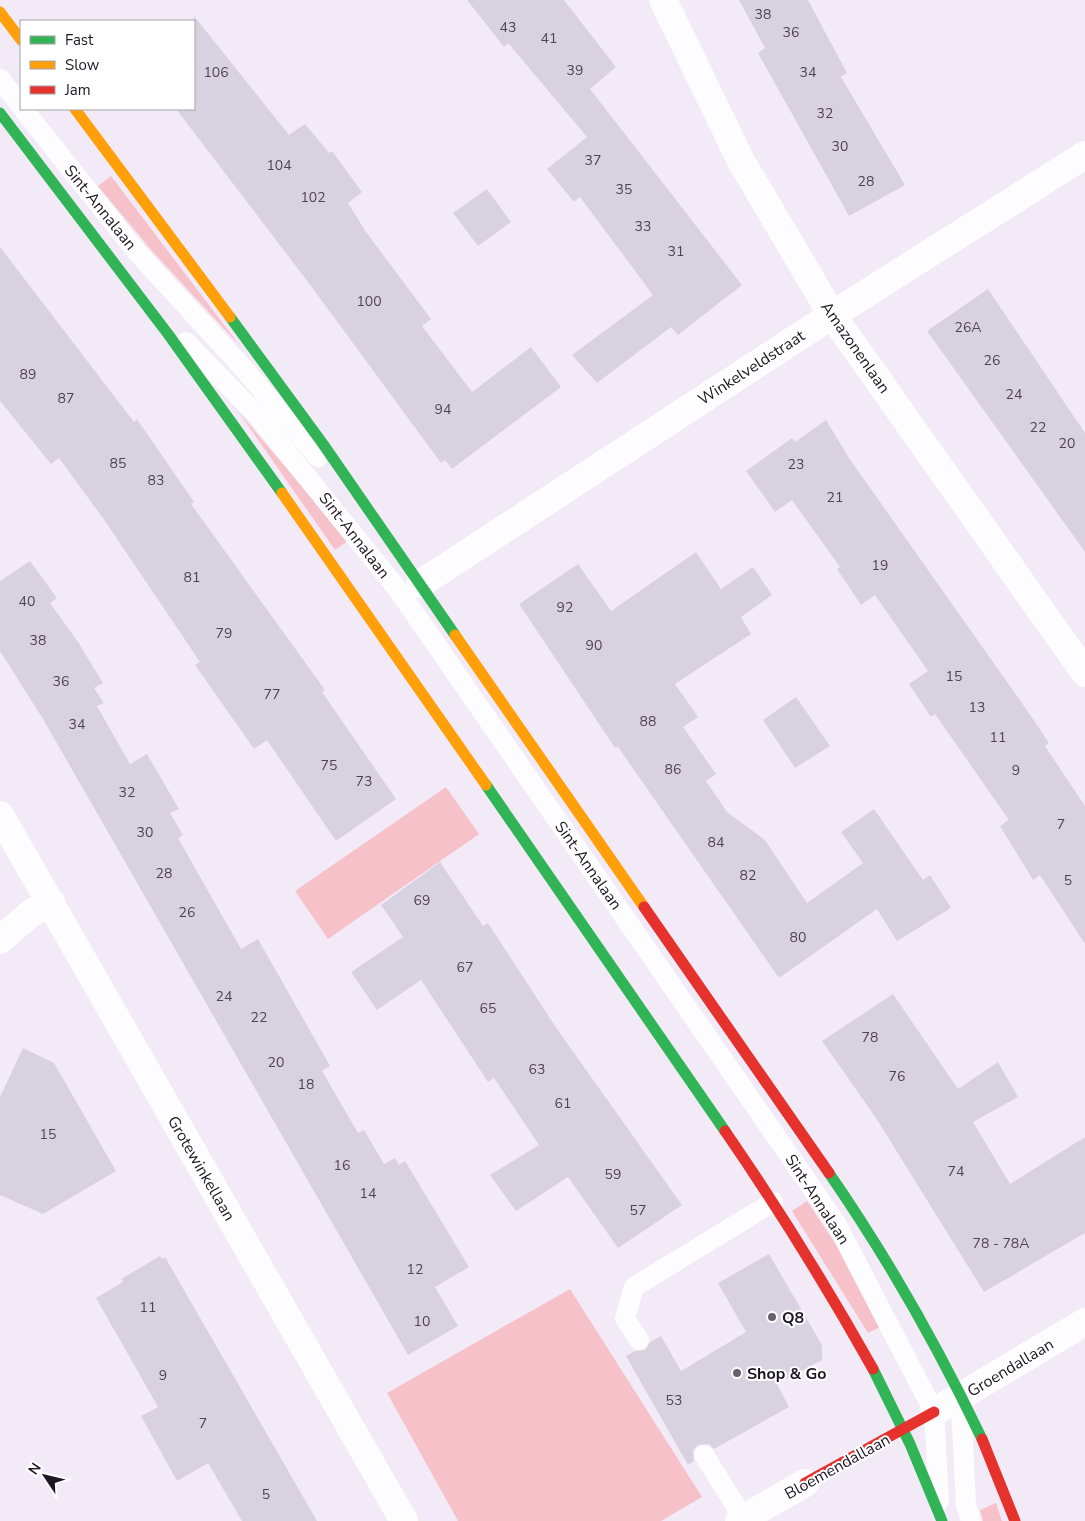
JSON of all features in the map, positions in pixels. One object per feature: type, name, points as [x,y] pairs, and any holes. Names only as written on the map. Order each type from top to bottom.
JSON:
[{"type":"main road","points":[[0,12],[20,39]]},
{"type":"main road","name":"Sint-Annalaan","points":[[75,110],[246,337],[398,552],[855,1211],[920,1316],[961,1396],[1003,1490],[1014,1521]]},
{"type":"main road","name":"Sint-Annalaan","points":[[0,113],[125,276],[264,466],[802,1243],[890,1398],[941,1518]]},
{"type":"main road","name":"Bloemendallaan","points":[[805,1483],[934,1412]]},
{"type":"street","name":"Amazonenlaan","points":[[663,0],[741,161],[832,315],[1085,673]]},
{"type":"street","name":"Winkelveldstraat","points":[[420,584],[832,315],[1085,155]]},
{"type":"street","name":"Grotewinkellaan","points":[[0,815],[404,1521]]},
{"type":"street","points":[[0,940],[30,914],[51,902]]},
{"type":"street","name":"Groendallaan","points":[[934,1412],[1085,1322]]},
{"type":"street","name":"Bloemendallaan","points":[[742,1520],[805,1483]]},
{"type":"lane","name":"Sint-Annalaan","points":[[0,79],[20,105]]},
{"type":"lane","name":"Sint-Annalaan","points":[[24,110],[136,251],[244,369],[398,552]]},
{"type":"lane","name":"Sint-Annalaan","points":[[125,276],[257,415],[398,591],[836,1223],[934,1412],[941,1518]]},
{"type":"lane","points":[[639,1340],[625,1318],[634,1286],[773,1202]]},
{"type":"lane","name":"Sint-Annalaan","points":[[961,1396],[966,1504],[971,1521]]},
{"type":"lane","points":[[704,1455],[742,1520]]},
{"type":"shaded area","points":[[111,176],[240,346],[153,252],[98,186]]},
{"type":"shaded area","points":[[238,411],[348,541],[335,550]]},
{"type":"shaded area","points":[[446,787],[479,834],[328,939],[295,891]]},
{"type":"shaded area","points":[[807,1201],[851,1267],[882,1326],[868,1333],[792,1211]]},
{"type":"shaded area","points":[[570,1289],[702,1497],[661,1521],[458,1521],[387,1393]]},
{"type":"shaded area","points":[[996,1503],[1002,1521],[983,1521],[980,1510]]},
{"type":"building","points":[[467,0],[564,0],[616,67],[590,89],[742,285],[678,335],[671,327],[597,383],[572,355],[653,295],[580,197],[574,202],[547,169],[587,137],[508,43],[504,47]]},
{"type":"building","points":[[739,0],[808,0],[847,73],[841,77],[905,185],[849,216],[758,53],[765,48]]},
{"type":"building","points":[[194,16],[289,135],[305,124],[329,153],[332,151],[362,192],[348,203],[366,232],[431,319],[422,326],[472,392],[531,347],[561,387],[452,469],[445,460],[441,463],[308,282],[177,110],[195,110]]},
{"type":"building","points":[[487,189],[511,222],[478,246],[453,213]]},
{"type":"building","points":[[0,247],[134,422],[137,419],[194,502],[191,504],[325,690],[322,692],[396,799],[336,841],[267,740],[254,749],[195,665],[200,662],[105,521],[59,458],[51,464],[0,401]]},
{"type":"building","points":[[988,289],[1085,433],[1085,552],[927,331]]},
{"type":"building","points":[[826,420],[849,458],[1031,716],[1049,743],[1045,746],[1085,806],[1085,944],[1040,875],[1033,880],[1000,826],[1009,820],[935,714],[931,717],[909,684],[928,671],[875,595],[861,605],[837,569],[840,567],[792,500],[775,512],[746,471],[792,438],[795,442]]},
{"type":"building","points":[[696,552],[721,589],[753,567],[772,595],[741,617],[751,634],[675,684],[698,717],[683,727],[716,774],[706,781],[727,812],[765,840],[807,903],[863,863],[841,832],[874,809],[923,880],[930,875],[951,908],[897,941],[877,909],[779,978],[618,747],[615,748],[519,604],[578,564],[611,611]]},
{"type":"building","points":[[30,561],[57,598],[50,603],[78,642],[103,683],[94,688],[104,703],[97,706],[130,764],[147,754],[179,809],[170,813],[183,835],[178,838],[241,949],[258,939],[330,1066],[322,1071],[358,1133],[364,1130],[384,1164],[395,1158],[399,1165],[405,1161],[469,1267],[435,1287],[458,1326],[408,1355],[43,719],[0,651],[0,581]]},
{"type":"building","points":[[796,697],[830,746],[795,768],[763,720]]},
{"type":"building","points":[[440,862],[483,926],[488,923],[557,1029],[682,1205],[618,1248],[568,1177],[516,1211],[490,1175],[539,1145],[494,1078],[488,1082],[421,980],[377,1010],[351,972],[403,937],[381,905]]},
{"type":"building","points":[[893,994],[958,1089],[998,1062],[1018,1097],[973,1122],[1010,1184],[1085,1137],[1085,1233],[984,1292],[876,1118],[822,1041]]},
{"type":"building","points":[[23,1048],[54,1063],[116,1171],[43,1214],[0,1195],[0,1097]]},
{"type":"building","points":[[769,1254],[822,1345],[822,1360],[777,1384],[789,1407],[714,1449],[709,1444],[698,1445],[693,1450],[694,1461],[688,1465],[626,1356],[635,1351],[645,1350],[650,1342],[661,1336],[681,1371],[746,1332],[718,1283]]},
{"type":"building","points":[[160,1256],[162,1259],[165,1257],[317,1521],[242,1521],[208,1463],[177,1481],[141,1416],[158,1407],[96,1298],[123,1282],[121,1279]]},
{"type":"traffic: fast","points":[[0,113],[168,334],[282,493]]},
{"type":"traffic: fast","points":[[230,317],[323,444],[455,635]]},
{"type":"traffic: fast","points":[[486,785],[725,1131]]},
{"type":"traffic: fast","points":[[829,1173],[911,1303],[948,1370],[982,1439]]},
{"type":"traffic: fast","points":[[873,1369],[910,1444],[942,1521]]},
{"type":"traffic: slow","points":[[0,12],[20,39]]},
{"type":"traffic: slow","points":[[76,110],[230,317]]},
{"type":"traffic: slow","points":[[282,493],[486,785]]},
{"type":"traffic: slow","points":[[455,635],[644,907]]},
{"type":"traffic: jam","points":[[644,907],[829,1173]]},
{"type":"traffic: jam","points":[[725,1131],[802,1248],[873,1369]]},
{"type":"traffic: jam","points":[[805,1483],[934,1412]]},
{"type":"traffic: jam","points":[[982,1439],[1015,1521]]},
{"type":"place","name":"Q8","points":[[772,1317]]},
{"type":"place","name":"Shop & Go","points":[[737,1373]]}]
